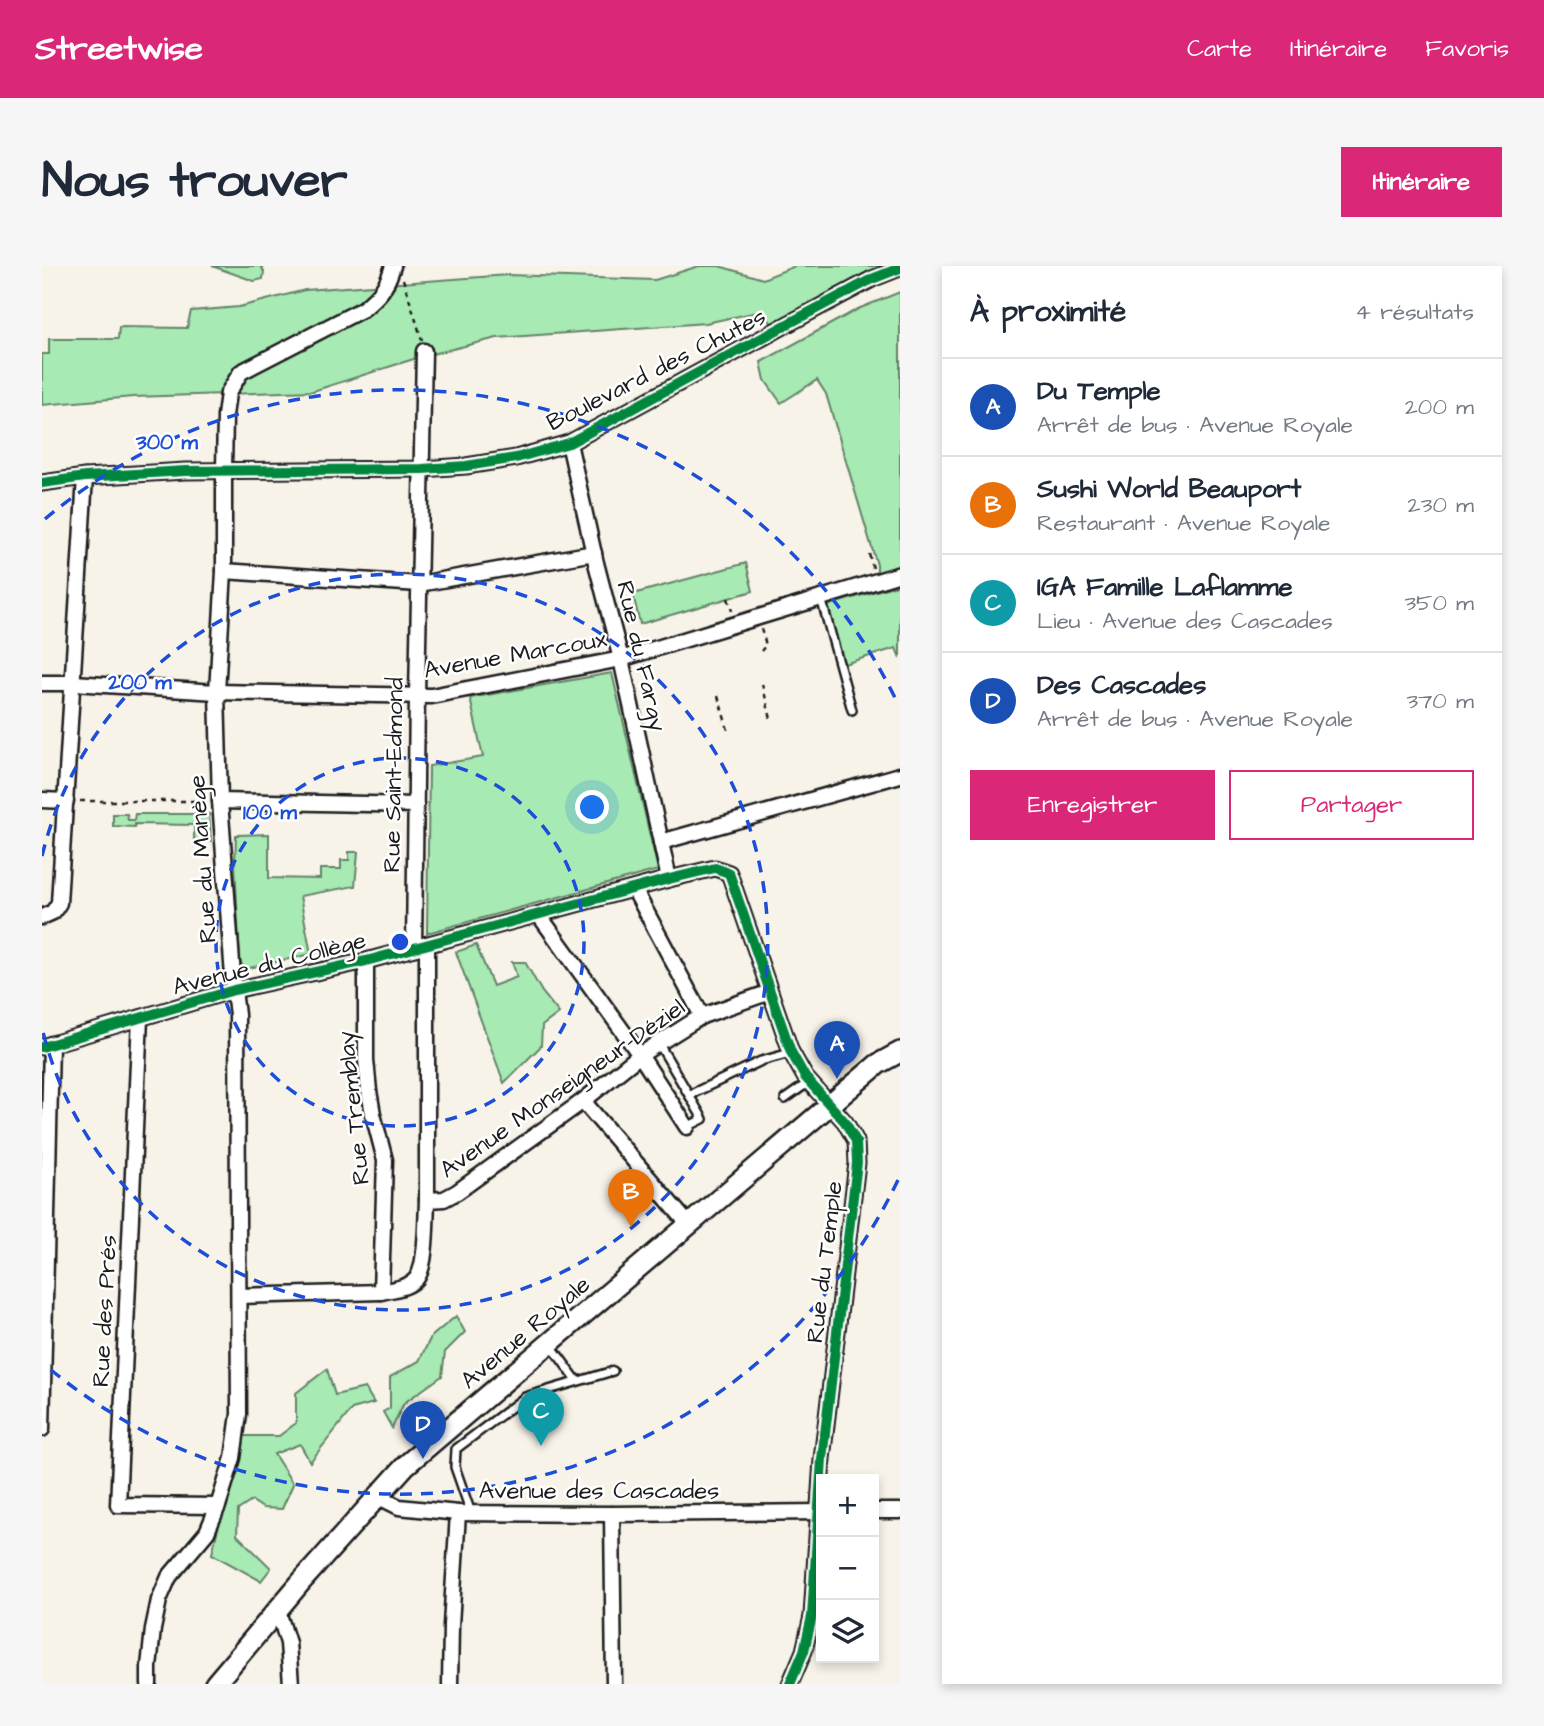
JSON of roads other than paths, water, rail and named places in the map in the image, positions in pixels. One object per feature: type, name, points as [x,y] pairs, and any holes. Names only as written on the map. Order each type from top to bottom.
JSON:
[{"type":"main road","name":"Avenue Royale","points":[[215,1684],[301,1582],[406,1465],[877,1064],[900,1052]]},
{"type":"street","name":"Rue du Manège","points":[[149,1684],[153,1629],[159,1600],[169,1577],[206,1532],[218,1506],[233,1458],[239,1414],[237,1015],[220,801],[217,692],[224,570],[225,416],[228,393],[241,372],[363,309],[387,284],[393,266]]},
{"type":"street","name":"Boulevard des Chutes","points":[[42,483],[85,477],[185,471],[422,469],[466,466],[516,458],[569,443],[873,279],[900,268]]},
{"type":"street","name":"Rue Saint-Edmond","points":[[424,351],[416,805],[427,1200]]},
{"type":"street","name":"Rue du Fargy","points":[[569,443],[621,659],[668,879]]},
{"type":"street","points":[[42,917],[53,912],[59,903],[85,477]]},
{"type":"street","points":[[224,570],[419,584],[594,553]]},
{"type":"street","name":"Avenue Marcoux","points":[[42,683],[217,692],[431,696],[621,659],[900,574]]},
{"type":"street","points":[[661,842],[900,775]]},
{"type":"street","points":[[42,800],[66,801]]},
{"type":"street","points":[[220,801],[416,805]]},
{"type":"street","name":"Avenue du Collège","points":[[46,1045],[234,990],[366,961],[668,879],[715,868],[729,873]]},
{"type":"street","name":"Rue du Temple","points":[[729,873],[791,1052],[808,1082],[845,1122],[856,1140],[857,1163],[821,1474]]},
{"type":"street","points":[[634,890],[702,1016]]},
{"type":"street","points":[[539,915],[640,1055],[687,1128]]},
{"type":"street","name":"Rue Tremblay","points":[[366,961],[366,1060],[373,1114],[385,1160],[381,1292]]},
{"type":"street","name":"Avenue Monseigneur-Déziel","points":[[240,1296],[381,1292],[403,1287],[417,1279],[423,1264],[427,1200],[444,1199],[457,1192],[583,1101],[640,1055],[702,1016],[770,992]]},
{"type":"street","name":"Rue des Prés","points":[[140,1018],[118,1506],[218,1506]]},
{"type":"street","points":[[42,1429],[46,1045]]},
{"type":"street","points":[[583,1101],[689,1225]]},
{"type":"street","name":"Avenue des Cascades","points":[[379,1497],[399,1507],[464,1513],[816,1512]]},
{"type":"street","points":[[879,1511],[900,1511]]},
{"type":"street","points":[[450,1684],[451,1625],[464,1513]]},
{"type":"street","points":[[612,1514],[614,1684]]},
{"type":"street","name":"Rue du Temple","points":[[790,1684],[804,1651],[812,1616],[818,1537]]},
{"type":"street","points":[[278,1611],[288,1643],[291,1684]]},
{"type":"lane","points":[[821,598],[852,710]]},
{"type":"lane","points":[[658,1043],[703,1119],[687,1128]]},
{"type":"lane","points":[[689,1095],[761,1061],[791,1052]]},
{"type":"lane","points":[[785,1099],[808,1082]]},
{"type":"lane","points":[[550,1343],[577,1381]]},
{"type":"lane","points":[[456,1449],[525,1397],[613,1371]]},
{"type":"lane","points":[[444,1433],[456,1449],[455,1467],[464,1513]]},
{"type":"place","name":"Du Temple","points":[[837,1079]]},
{"type":"place","name":"Sushi World Beauport","points":[[631,1227]]},
{"type":"place","name":"IGA Famille Laflamme","points":[[541,1446]]},
{"type":"place","name":"Des Cascades","points":[[423,1459]]}]
